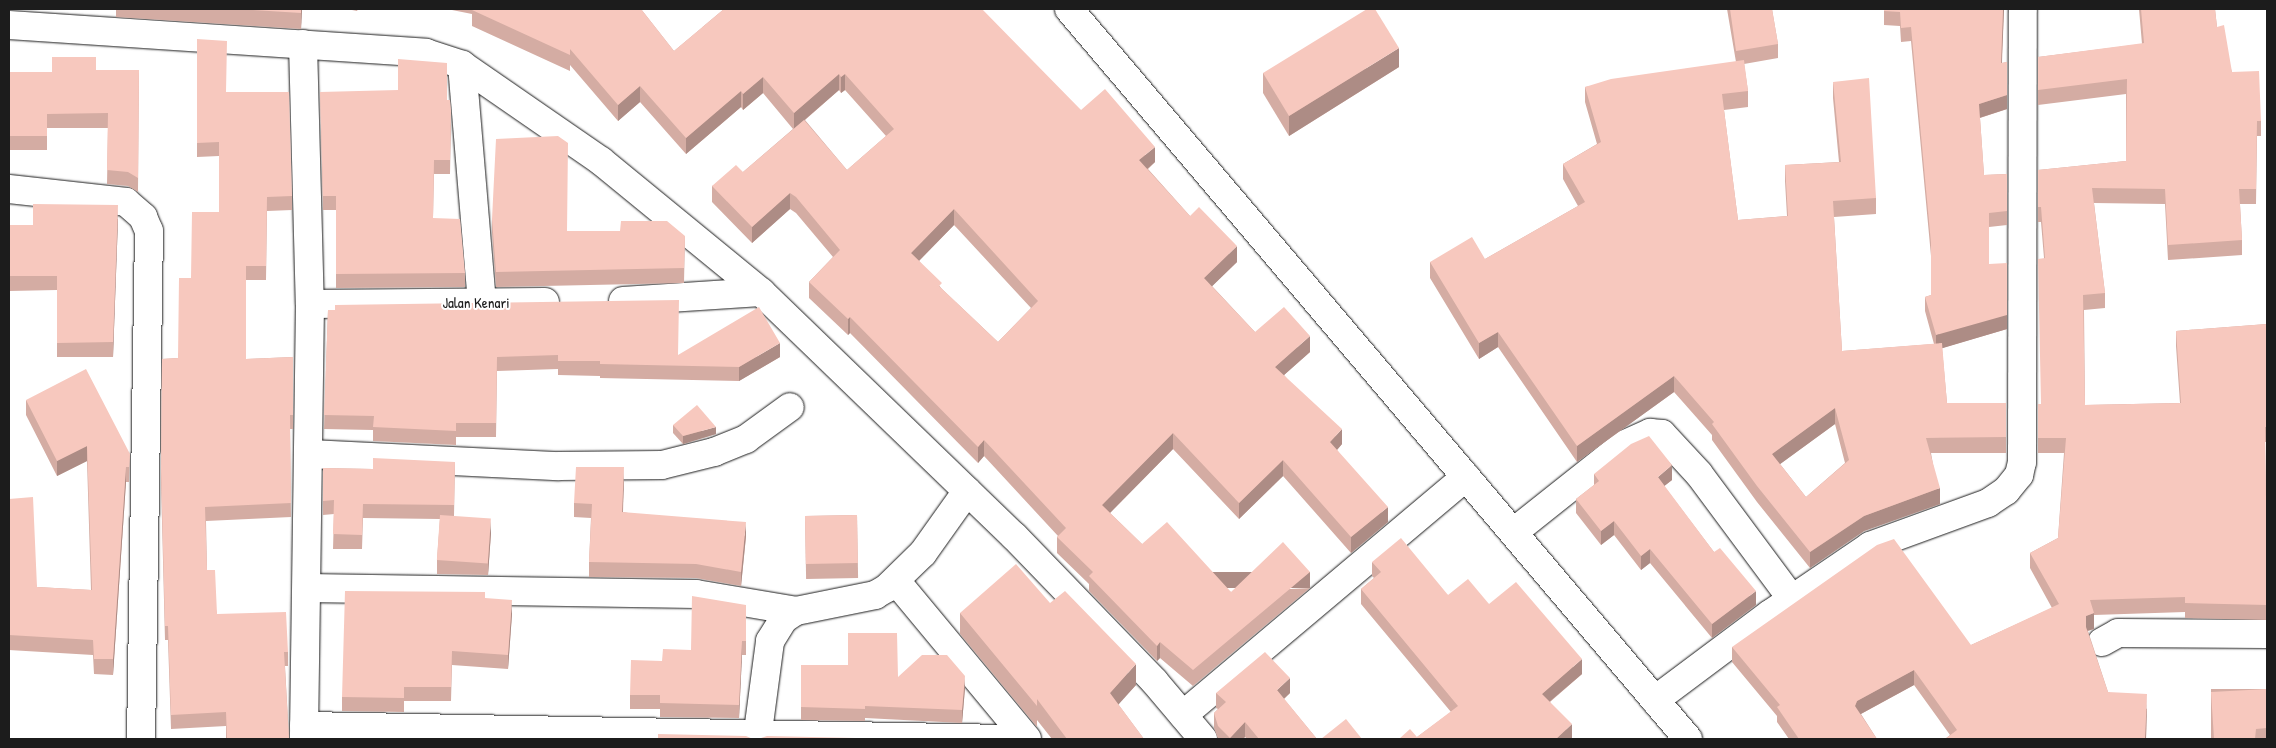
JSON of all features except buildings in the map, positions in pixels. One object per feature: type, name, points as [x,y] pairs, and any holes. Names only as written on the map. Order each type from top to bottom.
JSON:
[{"type":"street","points":[[1069,9],[1466,477],[1515,531],[1688,739]]},
{"type":"street","points":[[1655,700],[1792,599],[1870,546],[1988,503],[2006,491],[2019,475],[2022,462],[2022,9]]},
{"type":"street","points":[[9,25],[426,53],[462,65],[601,161],[761,292],[967,491],[1183,715],[1203,739]]},
{"type":"street","points":[[303,44],[310,304],[310,454],[304,733],[1004,739]]},
{"type":"street","points":[[462,65],[482,303]]},
{"type":"street","points":[[9,189],[126,202],[143,217],[149,231],[141,739]]},
{"type":"street","points":[[601,302],[651,301],[761,292]]},
{"type":"street","name":"Jalan Kenari","points":[[310,304],[571,302]]},
{"type":"street","points":[[310,454],[559,466],[662,465],[714,452],[746,439],[790,408]]},
{"type":"street","points":[[1515,531],[1623,445],[1650,432],[1662,434],[1699,474],[1792,599]]},
{"type":"street","points":[[1183,715],[1466,477]]},
{"type":"street","points":[[307,588],[696,594],[796,611],[875,595],[896,581],[924,553],[967,491]]},
{"type":"street","points":[[896,581],[1027,739]]},
{"type":"street","points":[[757,738],[770,641],[784,619],[796,611]]},
{"type":"street","points":[[2102,642],[2118,633],[2267,634]]}]
